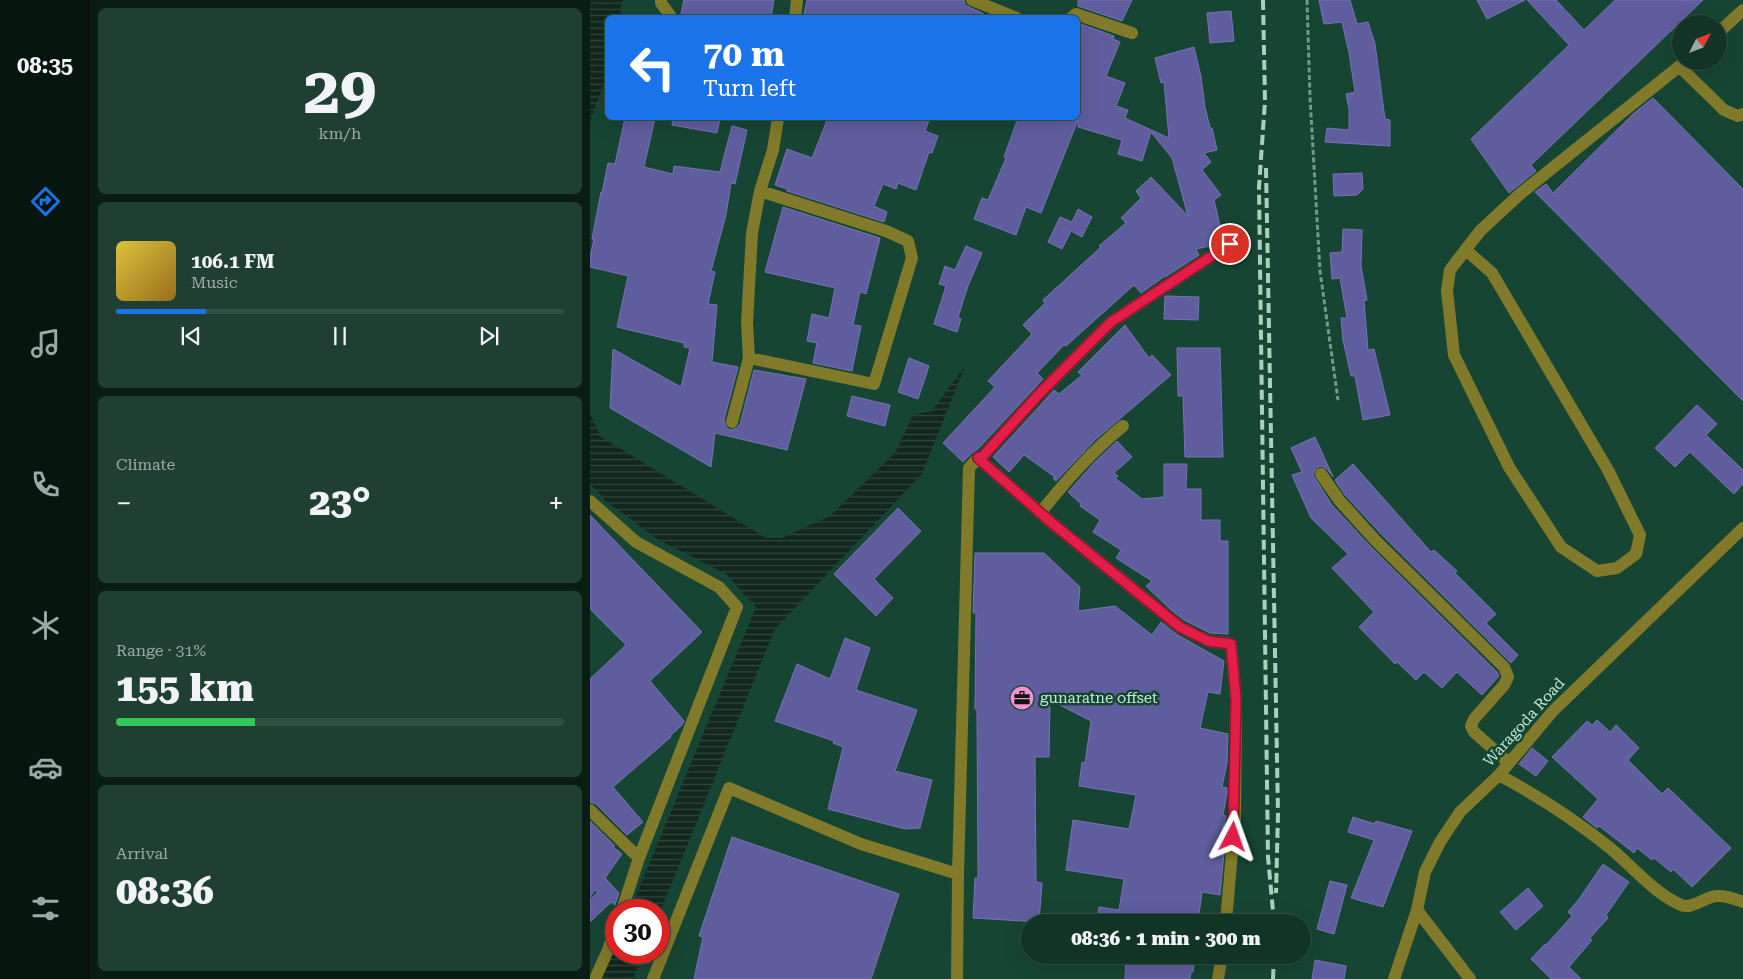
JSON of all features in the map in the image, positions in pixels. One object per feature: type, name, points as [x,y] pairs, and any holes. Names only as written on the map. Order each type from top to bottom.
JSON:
[{"type":"street","points":[[662,0],[661,3],[670,15]]},
{"type":"street","points":[[795,15],[797,0]]},
{"type":"street","points":[[972,0],[1010,15]]},
{"type":"street","points":[[1728,24],[1743,10]]},
{"type":"street","points":[[1080,15],[1132,33]]},
{"type":"street","points":[[1466,250],[1492,273],[1608,470],[1640,535],[1636,554],[1616,568],[1597,571],[1562,547],[1509,467],[1454,356],[1447,291],[1450,270],[1480,232],[1520,194],[1675,70]]},
{"type":"street","points":[[1688,70],[1724,110],[1738,116],[1743,114]]},
{"type":"street","points":[[732,422],[749,358],[747,323],[748,276],[752,233],[778,120]]},
{"type":"street","points":[[749,358],[874,384],[912,258],[908,241],[886,231],[760,191]]},
{"type":"street","points":[[957,979],[969,468],[978,458],[983,456],[1040,393],[1111,322],[1230,244]]},
{"type":"street","points":[[1040,514],[1069,477],[1102,443],[1123,426]]},
{"type":"street","points":[[978,458],[1040,514],[1180,627],[1208,641],[1231,644],[1236,700],[1235,817],[1227,914]]},
{"type":"street","points":[[1321,474],[1339,500],[1376,540],[1504,667],[1508,677],[1471,726],[1474,732],[1509,763]]},
{"type":"street","points":[[590,501],[636,542],[719,587],[737,606],[639,858],[626,899]]},
{"type":"street","name":"Waragoda Road","points":[[1394,979],[1417,910],[1425,872],[1440,842],[1460,812],[1509,763],[1553,710],[1743,528]]},
{"type":"street","points":[[1498,774],[1566,815],[1668,898],[1684,906],[1695,904],[1708,897],[1718,896],[1733,898],[1743,902]]},
{"type":"street","points":[[653,979],[729,788],[861,844],[958,874]]},
{"type":"street","points":[[590,810],[639,858]]},
{"type":"street","points":[[1417,910],[1470,979]]},
{"type":"street","points":[[595,979],[605,957]]},
{"type":"street","points":[[1218,979],[1220,964]]},
{"type":"path","points":[[1307,0],[1310,97],[1320,271],[1338,400]]},
{"type":"shaded area","points":[[590,0],[623,0],[619,15],[605,15],[605,80],[590,122]]},
{"type":"shaded area","points":[[965,366],[922,474],[775,629],[665,899],[635,899],[756,607],[726,574],[659,540],[607,502],[590,484],[590,412],[600,436],[766,538],[782,538],[830,516],[895,453],[913,415],[932,411]]},
{"type":"shaded area","points":[[607,964],[639,964],[633,979],[601,979]]},
{"type":"building","points":[[684,0],[774,0],[772,15],[681,15]]},
{"type":"building","points":[[807,0],[964,0],[965,5],[984,14],[984,15],[804,15]]},
{"type":"building","points":[[1078,0],[1132,0],[1122,21],[1078,6]]},
{"type":"building","points":[[1319,0],[1350,0],[1357,24],[1368,22],[1375,44],[1385,119],[1390,120],[1390,146],[1325,142],[1327,128],[1349,130],[1349,109],[1346,94],[1355,92],[1342,22],[1324,24]]},
{"type":"building","points":[[1477,0],[1525,0],[1487,19]]},
{"type":"building","points":[[1527,0],[1556,0],[1584,30],[1615,0],[1703,0],[1687,15],[1672,15],[1672,30],[1531,165],[1536,171],[1509,193],[1471,139],[1569,45]]},
{"type":"building","points":[[1231,11],[1234,41],[1210,43],[1207,13]]},
{"type":"building","points":[[1080,24],[1114,36],[1113,39],[1120,42],[1106,76],[1125,83],[1116,106],[1128,110],[1125,118],[1169,138],[1164,82],[1161,83],[1155,58],[1194,47],[1205,107],[1217,150],[1204,153],[1211,162],[1202,170],[1221,195],[1214,200],[1223,239],[1214,245],[1196,249],[1199,255],[1141,293],[1134,285],[1066,346],[1064,345],[1037,373],[1043,379],[978,449],[963,462],[943,443],[995,387],[988,381],[1032,334],[1023,325],[1045,303],[1043,300],[1101,247],[1099,246],[1126,223],[1121,218],[1141,198],[1136,191],[1151,177],[1188,216],[1172,158],[1151,132],[1142,161],[1118,154],[1122,140],[1078,127],[1078,120],[1080,120]]},
{"type":"building","points":[[1653,98],[1743,189],[1743,401],[1535,192],[1546,184],[1553,193],[1633,114]]},
{"type":"building","points":[[625,120],[655,120],[644,167],[673,174],[674,166],[720,172],[732,126],[747,130],[735,184],[731,183],[726,215],[711,271],[715,272],[708,304],[717,305],[712,362],[738,367],[724,420],[726,427],[730,430],[737,428],[740,424],[754,370],[806,379],[787,450],[715,433],[711,467],[610,408],[613,349],[681,387],[690,348],[684,347],[684,343],[617,327],[628,276],[590,267],[594,239],[592,239],[608,163],[615,164]]},
{"type":"building","points":[[673,120],[720,120],[717,133],[672,125]]},
{"type":"building","points":[[827,120],[929,120],[925,131],[938,136],[932,153],[929,152],[916,190],[898,183],[896,189],[883,184],[874,206],[887,212],[884,222],[787,191],[787,189],[775,185],[787,149],[812,158]]},
{"type":"building","points":[[1017,120],[1078,120],[1041,213],[1026,207],[1016,235],[974,219],[982,198],[988,200],[1006,158],[1004,157]]},
{"type":"building","points":[[1362,173],[1363,189],[1357,195],[1334,196],[1333,174]]},
{"type":"building","points":[[783,207],[880,238],[866,294],[860,292],[853,325],[861,326],[852,371],[813,363],[817,343],[807,341],[812,314],[829,318],[835,288],[765,272]]},
{"type":"building","points":[[1078,209],[1092,217],[1082,237],[1071,231],[1062,249],[1048,242],[1060,217],[1072,222]]},
{"type":"building","points":[[1343,229],[1362,230],[1361,266],[1367,300],[1364,301],[1368,350],[1374,349],[1390,415],[1363,420],[1355,376],[1351,376],[1343,340],[1341,318],[1347,318],[1340,278],[1332,279],[1330,253],[1342,252]]},
{"type":"building","points":[[966,246],[982,253],[968,286],[958,317],[961,319],[957,332],[934,324],[946,286],[939,284],[945,266],[955,270]]},
{"type":"building","points":[[1165,296],[1199,297],[1198,320],[1164,319]]},
{"type":"building","points":[[1125,325],[1149,358],[1152,355],[1171,375],[1095,440],[1056,481],[1053,478],[1055,477],[1024,455],[1009,472],[993,457],[1054,390],[1059,394],[1082,375],[1078,372]]},
{"type":"building","points":[[1177,348],[1220,348],[1223,457],[1185,457],[1183,396],[1178,396]]},
{"type":"building","points":[[909,358],[929,366],[918,399],[898,392]]},
{"type":"building","points":[[852,396],[890,405],[885,426],[847,416]]},
{"type":"building","points":[[1697,405],[1717,424],[1706,435],[1743,470],[1743,484],[1734,494],[1690,452],[1675,467],[1655,448]]},
{"type":"building","points":[[1315,437],[1333,477],[1327,469],[1321,466],[1316,468],[1313,475],[1332,505],[1370,546],[1497,672],[1499,676],[1482,695],[1457,672],[1442,688],[1424,672],[1416,680],[1397,662],[1395,664],[1359,627],[1374,612],[1332,568],[1348,554],[1311,518],[1292,475],[1302,472],[1291,448]]},
{"type":"building","points":[[1117,441],[1132,457],[1114,473],[1118,476],[1115,478],[1142,499],[1164,497],[1164,464],[1187,464],[1186,489],[1201,489],[1201,520],[1220,520],[1220,541],[1228,541],[1228,634],[1210,633],[1184,620],[1170,609],[1146,586],[1152,581],[1116,558],[1121,550],[1093,532],[1100,520],[1080,506],[1081,504],[1068,492]]},
{"type":"building","points":[[1353,464],[1431,552],[1434,550],[1457,571],[1455,573],[1496,614],[1486,623],[1518,655],[1511,663],[1382,535],[1345,495],[1335,480]]},
{"type":"building","points":[[898,508],[921,531],[874,579],[893,598],[876,616],[834,574]]},
{"type":"building","points":[[590,515],[702,632],[650,681],[684,721],[671,737],[613,787],[643,822],[627,835],[596,804],[590,802],[590,679],[626,645],[590,609]]},
{"type":"building","points":[[975,553],[1044,553],[1080,587],[1078,611],[1115,606],[1152,635],[1161,622],[1176,634],[1224,661],[1220,694],[1208,692],[1200,728],[1228,734],[1227,763],[1222,787],[1227,788],[1227,793],[1223,815],[1226,816],[1220,843],[1225,843],[1220,895],[1202,892],[1199,914],[1098,914],[1099,907],[1119,910],[1124,879],[1066,870],[1073,820],[1129,829],[1136,795],[1079,786],[1082,762],[1085,763],[1091,721],[1050,700],[1049,757],[1035,757],[1036,882],[1042,883],[1040,914],[1021,914],[1021,921],[973,918],[975,878],[978,878],[977,709],[975,709],[976,613],[973,613]]},
{"type":"building","points":[[845,638],[870,648],[856,690],[917,710],[895,771],[932,780],[920,828],[905,829],[828,809],[843,747],[833,743],[834,741],[775,721],[797,664],[830,679]]},
{"type":"building","points":[[1597,720],[1610,732],[1616,725],[1639,748],[1628,760],[1662,794],[1668,788],[1731,848],[1692,887],[1673,869],[1671,872],[1654,858],[1652,860],[1637,848],[1634,853],[1599,826],[1597,828],[1583,817],[1598,799],[1552,757],[1587,721],[1592,725]]},
{"type":"building","points":[[1532,748],[1548,761],[1536,776],[1519,764]]},
{"type":"building","points":[[1353,817],[1375,824],[1376,821],[1412,831],[1383,907],[1351,898],[1374,840],[1348,832]]},
{"type":"building","points":[[590,821],[615,846],[613,847],[622,854],[605,878],[619,893],[617,899],[605,899],[605,908],[590,922],[590,899],[598,892],[595,890],[590,897]]},
{"type":"building","points":[[732,837],[899,894],[871,979],[694,979],[703,937],[699,936]]},
{"type":"building","points":[[1603,864],[1629,882],[1606,915],[1608,918],[1590,938],[1592,940],[1569,967],[1581,979],[1551,979],[1531,959],[1572,916],[1568,912]]},
{"type":"building","points":[[1330,881],[1347,885],[1334,934],[1317,929]]},
{"type":"building","points":[[1528,888],[1543,906],[1516,930],[1500,912]]},
{"type":"building","points":[[1315,960],[1346,966],[1344,979],[1312,979]]},
{"type":"building","points":[[1126,964],[1194,964],[1190,979],[1125,979]]},
{"type":"railway","points":[[1263,0],[1265,101],[1259,187],[1268,857],[1273,914]]},
{"type":"railway","points":[[1266,168],[1278,813],[1276,893]]},
{"type":"railway","points":[[1273,979],[1274,964]]},
{"type":"place","name":"gunaratne offset","points":[[1022,698]]},
{"type":"route","points":[[1230,244],[1111,322],[1040,393],[983,456],[978,458],[1052,523],[1180,627],[1208,641],[1231,644],[1236,700],[1235,817],[1233,837]]}]
